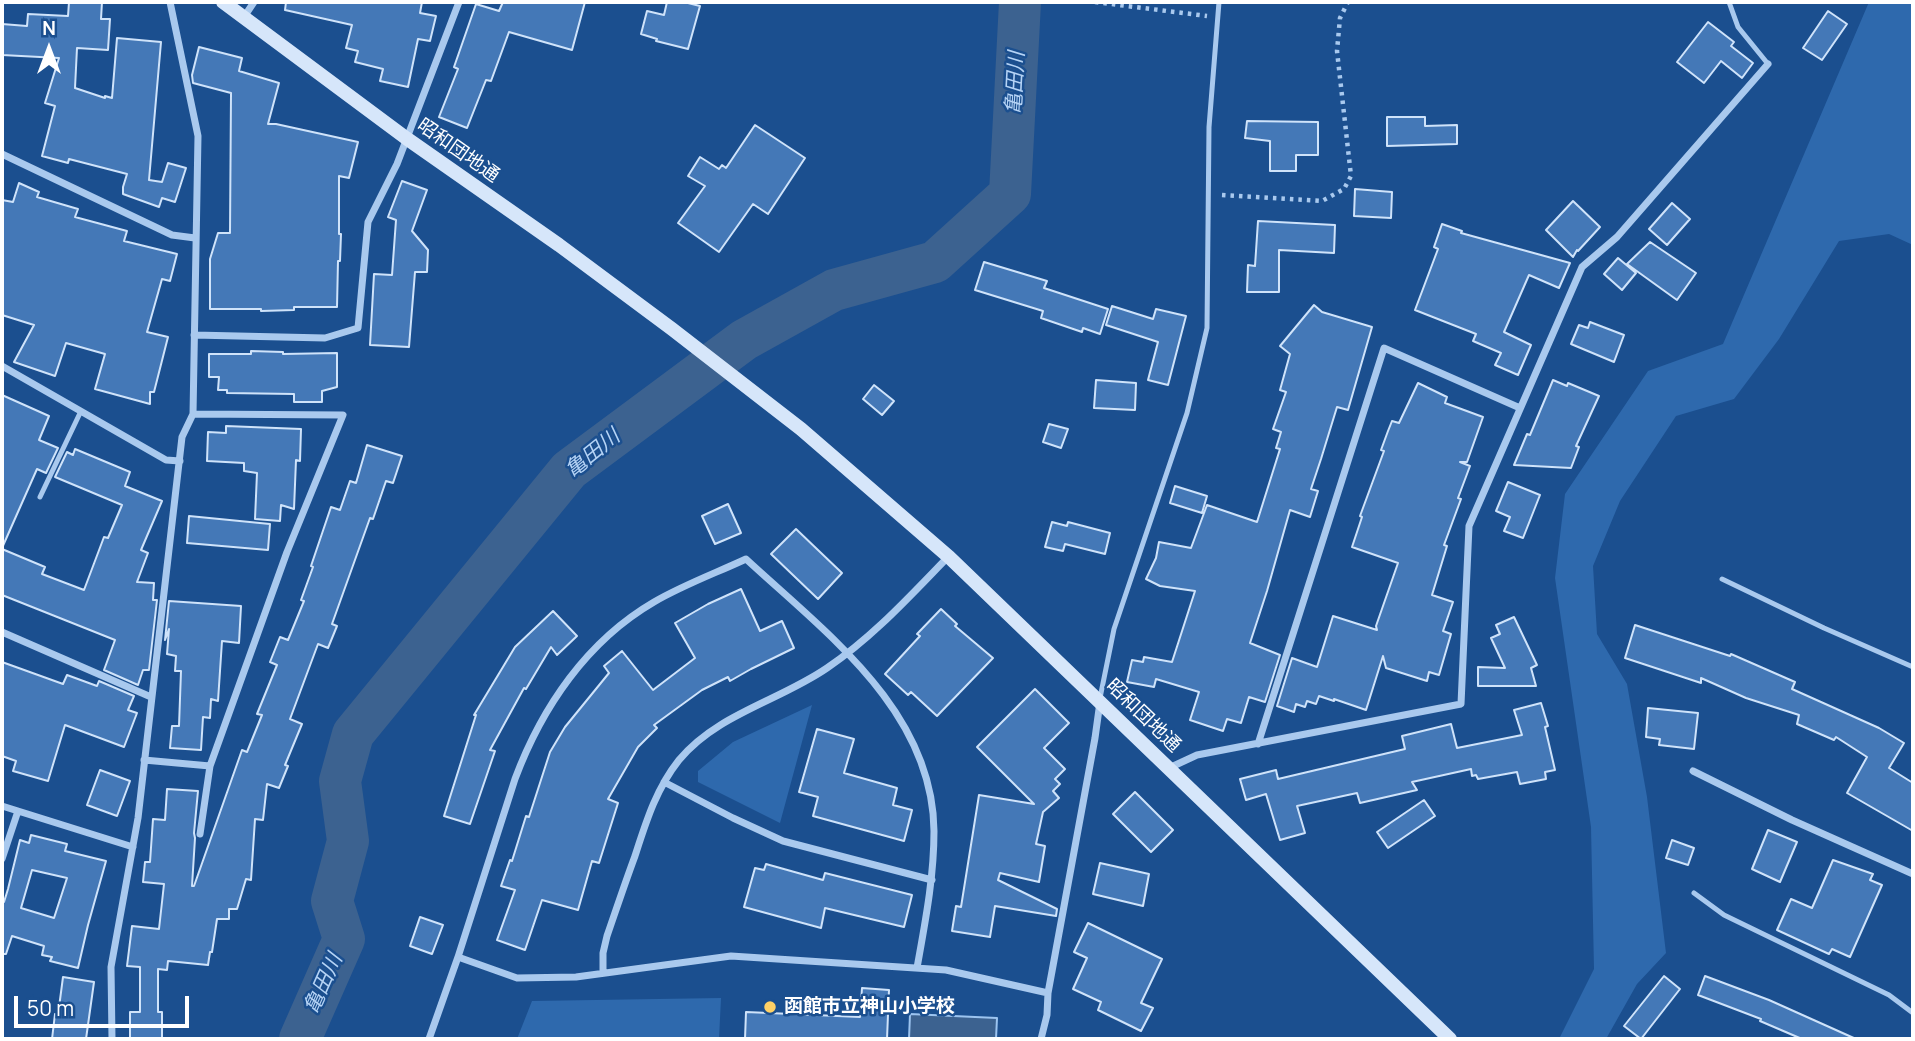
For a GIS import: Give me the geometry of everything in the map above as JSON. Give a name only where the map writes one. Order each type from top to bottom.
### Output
[{"type":"street","points":[[112,1039],[111,967],[138,818],[182,437],[193,414],[198,136],[170,2]]},
{"type":"street","name":"昭和団地通","points":[[223,2],[406,138],[559,245],[801,429],[949,557],[1450,1039]]},
{"type":"street","points":[[244,17],[254,2]]},
{"type":"street","points":[[194,335],[325,338],[358,328],[368,222],[397,164],[458,2]]},
{"type":"street","points":[[1169,768],[1197,755],[1461,705],[1469,526],[1582,267],[1617,237],[1768,64]]},
{"type":"street","points":[[2,154],[173,234],[195,238]]},
{"type":"street","points":[[1258,744],[1384,348],[1520,408]]},
{"type":"street","points":[[2,366],[166,460],[180,461]]},
{"type":"street","points":[[193,414],[343,415],[287,552],[210,766],[200,834]]},
{"type":"street","points":[[603,973],[603,953],[607,936],[653,803],[680,760],[700,740],[724,723],[825,670],[848,653],[874,632],[949,557]]},
{"type":"street","points":[[429,1039],[515,779],[526,750],[559,691],[593,651],[632,616],[654,601],[746,559],[848,653],[893,707],[923,766],[930,793],[934,829],[932,880],[917,968]]},
{"type":"street","points":[[2,632],[152,697]]},
{"type":"street","points":[[1041,1039],[1100,701]]},
{"type":"street","points":[[144,760],[210,766]]},
{"type":"street","points":[[1693,771],[1792,820],[1913,874]]},
{"type":"street","points":[[664,782],[783,841],[932,880]]},
{"type":"street","points":[[2,806],[132,847]]},
{"type":"street","points":[[2,859],[18,811]]},
{"type":"street","points":[[457,957],[517,978],[576,977],[732,956],[946,970],[1048,993]]},
{"type":"lane","points":[[1100,701],[1114,629],[1187,413],[1207,328],[1209,127],[1219,2]]},
{"type":"lane","points":[[1729,2],[1738,27],[1768,64]]},
{"type":"lane","points":[[40,497],[81,411]]},
{"type":"lane","points":[[1722,579],[1913,667]]},
{"type":"lane","points":[[1695,893],[1724,915],[1879,990],[1913,1013]]},
{"type":"path","points":[[1095,2],[1194,14]]},
{"type":"path","points":[[1208,194],[1322,201],[1344,189],[1350,176],[1337,51],[1340,18],[1348,2]]},
{"type":"shaded area","points":[[1869,2],[1913,2],[1913,245],[1889,234],[1839,241],[1779,339],[1734,399],[1676,416],[1620,501],[1593,566],[1597,634],[1627,684],[1647,797],[1666,953],[1637,984],[1606,1039],[1559,1039],[1594,969],[1591,827],[1555,578],[1565,494],[1648,371],[1723,344]]},
{"type":"shaded area","points":[[812,705],[780,823],[698,782],[698,771],[733,742]]},
{"type":"shaded area","points":[[721,998],[719,1039],[517,1039],[532,1001]]},
{"type":"shaded area","points":[[910,1014],[997,1018],[996,1039],[909,1039]]},
{"type":"building","points":[[69,2],[102,2],[101,19],[110,19],[108,50],[77,48],[75,88],[112,98],[117,38],[161,42],[149,180],[162,182],[168,163],[186,168],[175,202],[162,198],[159,207],[123,194],[127,174],[69,159],[68,163],[42,156],[55,106],[45,103],[59,58],[2,55],[2,24],[27,26],[28,14],[68,16]]},
{"type":"building","points":[[286,2],[422,2],[420,13],[436,16],[430,41],[418,39],[408,87],[380,81],[383,69],[355,62],[358,51],[346,48],[352,25],[285,10]]},
{"type":"building","points":[[503,2],[585,2],[572,50],[509,32],[491,81],[486,80],[467,128],[439,117],[458,69],[454,67],[476,4],[499,11]]},
{"type":"building","points":[[667,2],[700,6],[688,49],[656,41],[657,39],[641,34],[647,11],[664,15]]},
{"type":"building","points":[[1828,11],[1847,24],[1822,60],[1803,48]]},
{"type":"building","points":[[1708,22],[1734,42],[1731,46],[1753,63],[1742,78],[1721,61],[1704,83],[1677,62]]},
{"type":"building","points":[[199,47],[242,58],[239,71],[279,83],[268,124],[358,142],[349,178],[339,176],[341,234],[337,307],[294,307],[294,310],[261,311],[210,309],[210,259],[218,233],[230,233],[231,93],[193,83],[192,75]]},
{"type":"building","points":[[1387,117],[1425,117],[1425,126],[1457,125],[1457,144],[1387,146]]},
{"type":"building","points":[[1247,121],[1318,122],[1318,155],[1296,155],[1296,171],[1270,171],[1270,141],[1245,138]]},
{"type":"building","points":[[755,125],[805,158],[768,214],[753,204],[719,252],[678,223],[705,186],[688,176],[700,157],[719,169],[722,165],[726,168]]},
{"type":"building","points":[[402,181],[427,190],[412,231],[428,250],[427,272],[415,272],[409,347],[370,345],[374,274],[392,275],[396,220],[388,217]]},
{"type":"building","points":[[19,183],[39,192],[37,197],[78,209],[75,217],[127,231],[124,241],[177,254],[170,281],[162,279],[147,332],[168,337],[154,392],[150,392],[150,404],[95,389],[105,354],[66,343],[55,376],[14,362],[34,325],[2,315],[2,200],[13,202]]},
{"type":"building","points":[[1355,189],[1392,192],[1391,218],[1354,216]]},
{"type":"building","points":[[1573,201],[1600,227],[1573,257],[1546,230]]},
{"type":"building","points":[[1672,203],[1690,219],[1667,245],[1649,229]]},
{"type":"building","points":[[1258,221],[1335,225],[1334,253],[1279,250],[1279,292],[1247,292],[1248,265],[1255,266]]},
{"type":"building","points":[[1442,224],[1462,231],[1461,233],[1570,263],[1559,288],[1529,275],[1504,332],[1531,345],[1518,375],[1495,365],[1501,353],[1473,341],[1476,334],[1415,310],[1438,249],[1434,247]]},
{"type":"building","points":[[1650,242],[1696,273],[1677,300],[1627,264]]},
{"type":"building","points":[[1618,258],[1636,273],[1622,290],[1604,274]]},
{"type":"building","points":[[984,262],[1047,281],[1044,288],[1108,309],[1100,334],[1083,328],[1082,332],[1041,318],[1043,311],[975,290]]},
{"type":"building","points":[[1314,305],[1322,312],[1372,327],[1348,410],[1337,407],[1311,489],[1318,491],[1310,517],[1290,510],[1250,643],[1280,655],[1265,702],[1249,697],[1241,723],[1227,719],[1223,731],[1190,720],[1199,692],[1156,679],[1154,687],[1127,682],[1132,660],[1143,662],[1144,657],[1172,662],[1195,591],[1160,586],[1146,579],[1156,558],[1159,542],[1191,548],[1207,505],[1257,522],[1280,449],[1276,448],[1281,432],[1273,429],[1286,392],[1280,390],[1290,354],[1280,346]]},
{"type":"building","points":[[1112,306],[1153,319],[1156,309],[1186,316],[1168,385],[1148,380],[1158,342],[1106,325]]},
{"type":"building","points":[[1590,322],[1624,335],[1614,362],[1571,344],[1579,325],[1588,328]]},
{"type":"building","points":[[251,351],[283,354],[337,353],[337,387],[322,391],[322,402],[294,402],[294,394],[227,393],[227,390],[218,390],[219,377],[209,377],[209,354],[251,354]]},
{"type":"building","points":[[1096,380],[1136,383],[1135,410],[1094,408]]},
{"type":"building","points":[[1553,380],[1599,396],[1576,446],[1579,447],[1571,468],[1514,465],[1527,434],[1530,435]]},
{"type":"building","points":[[1418,383],[1447,397],[1445,403],[1483,417],[1467,462],[1460,462],[1470,466],[1444,545],[1447,546],[1432,595],[1453,602],[1443,631],[1451,634],[1439,675],[1429,672],[1427,681],[1386,668],[1383,656],[1366,710],[1319,696],[1316,704],[1307,701],[1305,707],[1296,704],[1294,712],[1277,706],[1292,658],[1317,667],[1333,616],[1377,630],[1376,626],[1398,563],[1352,547],[1392,421],[1399,423]]},
{"type":"building","points":[[874,385],[894,401],[882,415],[863,399]]},
{"type":"building","points":[[2,395],[49,416],[39,440],[58,448],[46,473],[37,469],[2,548]]},
{"type":"building","points":[[1049,424],[1068,429],[1061,448],[1043,442]]},
{"type":"building","points":[[226,426],[301,429],[300,461],[296,460],[294,509],[281,505],[280,521],[255,519],[257,473],[244,471],[244,463],[207,461],[208,432],[226,433]]},
{"type":"building","points":[[367,445],[402,456],[393,483],[386,481],[373,519],[370,518],[332,624],[337,626],[328,648],[318,644],[290,719],[302,724],[285,765],[288,766],[279,788],[267,784],[263,820],[255,819],[251,880],[246,879],[237,909],[229,909],[229,919],[217,919],[208,965],[168,961],[167,970],[158,969],[158,1012],[162,1012],[162,1039],[130,1039],[130,1012],[140,1012],[140,967],[127,966],[132,926],[159,929],[164,884],[143,882],[145,862],[150,862],[153,819],[165,820],[167,789],[198,791],[194,833],[194,886],[242,750],[247,752],[262,715],[257,714],[277,665],[270,662],[280,637],[288,640],[304,601],[301,600],[331,507],[340,510],[350,481],[356,483]]},
{"type":"building","points":[[75,449],[130,472],[125,486],[162,501],[141,550],[148,553],[137,582],[154,583],[153,600],[157,600],[149,670],[143,670],[138,685],[104,670],[115,640],[2,595],[2,549],[45,567],[42,574],[84,590],[104,537],[108,538],[122,505],[55,477],[67,452],[73,455]]},
{"type":"building","points":[[1508,482],[1540,495],[1523,538],[1504,531],[1510,517],[1496,511]]},
{"type":"building","points":[[1175,486],[1207,496],[1202,513],[1170,503]]},
{"type":"building","points":[[728,504],[741,533],[715,544],[702,516]]},
{"type":"building","points":[[189,516],[270,524],[268,550],[187,543]]},
{"type":"building","points":[[1052,522],[1067,526],[1068,522],[1110,533],[1105,554],[1065,544],[1063,551],[1045,547]]},
{"type":"building","points":[[796,529],[842,573],[818,599],[771,554]]},
{"type":"building","points":[[741,589],[760,631],[782,621],[794,648],[730,681],[728,677],[702,690],[654,725],[657,728],[638,747],[608,799],[618,803],[599,863],[592,861],[578,910],[542,900],[525,950],[497,940],[515,890],[501,886],[526,816],[529,817],[550,752],[565,727],[609,673],[604,666],[622,651],[653,690],[695,658],[675,623]]},
{"type":"building","points":[[169,601],[241,606],[239,643],[222,641],[218,701],[211,699],[210,718],[203,717],[201,750],[170,748],[172,726],[179,726],[181,671],[175,671],[176,656],[167,654],[169,629],[165,640]]},
{"type":"building","points":[[941,609],[957,624],[955,626],[993,658],[937,716],[911,692],[908,695],[885,674]]},
{"type":"building","points":[[553,611],[577,636],[557,655],[551,647],[526,689],[524,688],[490,750],[495,751],[470,824],[444,816],[474,715],[515,647]]},
{"type":"building","points":[[1514,617],[1537,665],[1531,668],[1536,686],[1478,686],[1478,667],[1505,668],[1491,638],[1500,634],[1496,625]]},
{"type":"building","points":[[1635,625],[1730,656],[1731,654],[1795,682],[1792,689],[1879,728],[1904,743],[1889,768],[1913,783],[1913,831],[1847,793],[1867,757],[1836,737],[1834,740],[1797,724],[1799,715],[1746,698],[1701,678],[1701,683],[1625,658]]},
{"type":"building","points":[[2,662],[63,684],[67,675],[97,686],[99,681],[134,696],[128,710],[137,713],[124,747],[65,725],[48,781],[13,771],[16,761],[2,756]]},
{"type":"building","points":[[1035,689],[1069,723],[1044,748],[1065,769],[1055,779],[1060,784],[1053,791],[1059,798],[1043,812],[1036,844],[1045,846],[1039,882],[1000,873],[998,880],[1057,909],[1056,916],[995,906],[990,937],[952,931],[956,906],[961,907],[979,795],[1034,804],[977,747]]},
{"type":"building","points":[[1541,703],[1548,726],[1545,727],[1555,770],[1545,772],[1546,779],[1520,784],[1517,772],[1478,779],[1476,775],[1472,776],[1471,769],[1412,782],[1417,790],[1360,803],[1357,793],[1297,806],[1305,833],[1280,840],[1266,794],[1246,800],[1240,779],[1276,770],[1278,779],[1405,749],[1402,736],[1451,724],[1457,748],[1522,735],[1514,710]]},
{"type":"building","points":[[1648,708],[1698,713],[1694,749],[1659,745],[1660,739],[1646,737]]},
{"type":"building","points":[[817,729],[854,739],[844,773],[897,788],[893,805],[912,810],[904,841],[813,816],[818,797],[799,792]]},
{"type":"building","points":[[100,770],[130,781],[117,816],[87,805]]},
{"type":"building","points":[[1135,792],[1173,830],[1151,852],[1113,814]]},
{"type":"building","points":[[1424,800],[1435,816],[1388,848],[1377,832]]},
{"type":"building","points":[[1768,830],[1797,842],[1780,882],[1752,869]]},
{"type":"building","points":[[31,835],[67,844],[65,851],[106,861],[78,968],[50,961],[52,957],[42,955],[44,946],[12,936],[6,954],[2,954],[2,902],[8,889],[20,840],[29,843]],"holes":[[[32,870],[67,878],[54,918],[21,908]]]},
{"type":"building","points":[[1672,840],[1694,848],[1688,865],[1666,858]]},
{"type":"building","points":[[1833,860],[1873,874],[1870,880],[1882,885],[1850,957],[1832,949],[1829,954],[1777,930],[1791,899],[1812,908]]},
{"type":"building","points":[[1100,863],[1149,874],[1143,906],[1093,894]]},
{"type":"building","points":[[766,864],[823,880],[825,873],[912,895],[904,927],[825,908],[821,928],[744,907],[755,868],[764,870]]},
{"type":"building","points":[[420,917],[443,925],[432,954],[410,946]]},
{"type":"building","points":[[1088,923],[1162,959],[1141,1003],[1153,1008],[1141,1031],[1098,1010],[1101,1002],[1073,989],[1087,958],[1074,952]]},
{"type":"building","points":[[1664,976],[1680,989],[1641,1039],[1624,1026]]},
{"type":"building","points":[[1705,976],[1769,1000],[1856,1039],[1802,1039],[1760,1021],[1761,1019],[1698,995]]},
{"type":"building","points":[[63,977],[94,982],[86,1039],[52,1039]]},
{"type":"building","points":[[862,988],[889,990],[887,1039],[745,1039],[746,1012],[860,1017]]},
{"type":"waterway","name":"亀田川","points":[[300,1039],[344,939],[332,901],[348,841],[340,781],[353,734],[569,470],[744,340],[834,290],[935,262],[1010,194],[1020,2]]},
{"type":"place","name":"函館市立神山小学校","points":[[770,1007]]}]
